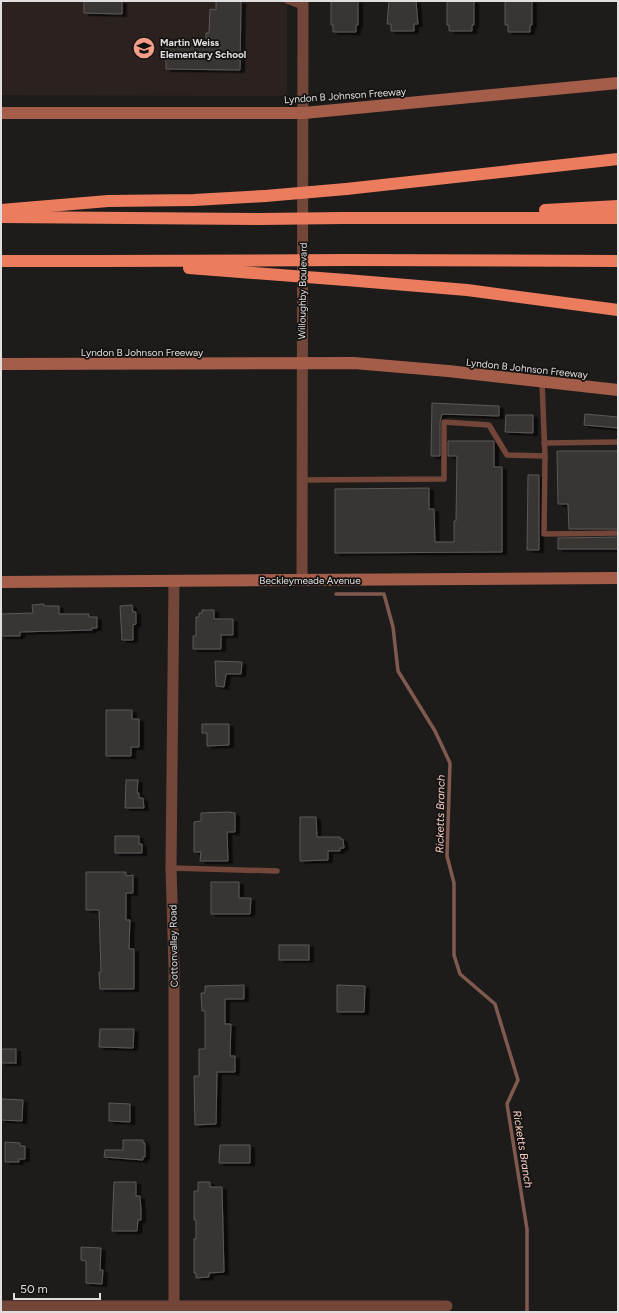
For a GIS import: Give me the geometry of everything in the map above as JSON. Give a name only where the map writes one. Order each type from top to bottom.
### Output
[{"type":"highway","points":[[1,210],[108,201],[194,200],[265,196],[618,158]]},
{"type":"highway","points":[[406,218],[618,206]]},
{"type":"highway","points":[[1,217],[259,219],[618,218]]},
{"type":"highway","points":[[1,261],[618,261]]},
{"type":"highway","points":[[102,261],[481,292],[618,310]]},
{"type":"main road","name":"Lyndon B Johnson Freeway","points":[[1,113],[304,113],[618,83]]},
{"type":"main road","name":"Lyndon B Johnson Freeway","points":[[1,364],[354,364],[448,371],[618,390]]},
{"type":"main road","name":"Beckleymeade Avenue","points":[[1,582],[618,578]]},
{"type":"street","name":"Willoughby Boulevard","points":[[302,580],[301,364],[304,113],[303,4]]},
{"type":"street","name":"Cottonvalley Road","points":[[174,581],[171,868],[174,967],[174,1309]]},
{"type":"street","points":[[1,1306],[174,1309],[447,1306]]},
{"type":"lane","points":[[287,1],[303,4]]},
{"type":"lane","points":[[542,382],[545,456],[544,534],[618,533]]},
{"type":"lane","points":[[302,480],[444,479],[444,422],[489,425],[507,455],[545,456]]},
{"type":"lane","points":[[544,443],[618,442]]},
{"type":"lane","points":[[171,868],[277,871]]},
{"type":"shaded area","name":"Martin Weiss Elementary School","points":[[1,1],[287,1],[287,96],[1,95]]},
{"type":"building","points":[[84,1],[122,1],[122,14],[84,13]]},
{"type":"building","points":[[216,1],[241,1],[240,70],[166,69],[166,41],[206,41],[206,33],[209,33],[210,9],[216,10]]},
{"type":"building","points":[[331,1],[358,1],[358,25],[356,25],[356,32],[333,32],[333,25],[331,25]]},
{"type":"building","points":[[389,1],[416,1],[418,24],[414,24],[414,31],[391,31],[391,24],[387,24]]},
{"type":"building","points":[[447,1],[474,1],[474,25],[472,25],[472,31],[449,31],[449,25],[447,25]]},
{"type":"building","points":[[505,1],[532,1],[532,25],[530,25],[530,32],[508,32],[508,25],[505,25]]},
{"type":"building","points":[[432,403],[499,406],[499,416],[442,414],[440,422],[440,456],[431,456]]},
{"type":"building","points":[[585,414],[618,417],[618,428],[584,425]]},
{"type":"building","points":[[506,415],[533,415],[533,433],[505,432]]},
{"type":"building","points":[[448,441],[494,441],[494,467],[502,467],[502,552],[335,553],[335,489],[429,488],[429,509],[434,509],[435,542],[454,542],[454,521],[456,521],[457,456],[448,456]]},
{"type":"building","points":[[557,451],[618,451],[618,529],[569,529],[568,504],[558,504]]},
{"type":"building","points":[[528,475],[539,475],[539,550],[527,550]]},
{"type":"building","points":[[618,537],[618,549],[558,549],[558,538]]},
{"type":"building","points":[[44,604],[44,606],[59,606],[59,614],[89,614],[89,617],[97,617],[97,628],[92,628],[92,630],[20,632],[20,636],[1,636],[1,614],[33,613],[32,605]]},
{"type":"building","points":[[132,605],[133,612],[136,612],[136,624],[133,625],[133,640],[122,640],[120,606]]},
{"type":"building","points":[[202,610],[214,610],[214,619],[233,619],[233,635],[221,635],[221,649],[193,649],[193,636],[196,636],[196,617],[199,617],[199,613],[202,613]]},
{"type":"building","points":[[215,661],[242,662],[241,674],[226,674],[224,687],[216,686]]},
{"type":"building","points":[[106,710],[132,710],[132,719],[139,719],[139,747],[131,747],[131,756],[106,756]]},
{"type":"building","points":[[202,724],[229,724],[229,745],[207,746],[207,733],[202,733]]},
{"type":"building","points":[[126,780],[138,780],[137,793],[139,793],[139,798],[143,798],[144,808],[125,808]]},
{"type":"building","points":[[201,813],[235,813],[235,832],[227,832],[228,861],[200,861],[201,852],[194,852],[194,822],[201,821]]},
{"type":"building","points":[[300,817],[316,817],[317,837],[340,837],[340,839],[343,839],[344,848],[340,848],[340,851],[328,851],[328,860],[300,861]]},
{"type":"building","points":[[115,836],[139,836],[139,844],[142,844],[142,853],[115,853]]},
{"type":"building","points":[[86,872],[126,872],[126,876],[133,875],[133,893],[126,893],[126,920],[130,920],[129,949],[134,949],[134,989],[100,989],[99,972],[101,972],[99,910],[86,910]]},
{"type":"building","points":[[211,882],[239,882],[239,898],[251,898],[250,914],[211,914]]},
{"type":"building","points":[[279,945],[309,945],[309,960],[279,960]]},
{"type":"building","points":[[244,985],[244,999],[225,999],[225,1024],[231,1024],[230,1056],[235,1056],[235,1072],[217,1072],[216,1124],[195,1125],[194,1076],[199,1076],[199,1049],[205,1049],[205,1011],[202,1011],[201,993],[205,993],[205,986]]},
{"type":"building","points":[[337,985],[365,986],[364,1012],[337,1012]]},
{"type":"building","points":[[100,1029],[134,1029],[133,1048],[99,1047]]},
{"type":"building","points":[[1,1049],[16,1049],[16,1063],[1,1063]]},
{"type":"building","points":[[1,1099],[23,1100],[22,1121],[1,1120]]},
{"type":"building","points":[[109,1103],[130,1104],[130,1122],[109,1121]]},
{"type":"building","points":[[123,1140],[143,1140],[143,1143],[145,1143],[145,1157],[143,1157],[143,1160],[104,1157],[105,1150],[123,1150]]},
{"type":"building","points":[[5,1142],[20,1143],[20,1146],[25,1146],[25,1159],[19,1159],[19,1162],[5,1162]]},
{"type":"building","points":[[220,1145],[250,1145],[250,1163],[219,1163]]},
{"type":"building","points":[[114,1182],[136,1182],[136,1196],[140,1196],[141,1210],[141,1220],[138,1220],[137,1231],[112,1231]]},
{"type":"building","points":[[198,1182],[210,1182],[210,1187],[222,1187],[224,1272],[209,1273],[209,1277],[196,1278],[196,1273],[194,1273],[194,1239],[196,1239],[196,1220],[194,1220],[194,1191],[198,1191]]},
{"type":"building","points":[[81,1247],[101,1248],[100,1270],[103,1270],[102,1284],[86,1283],[86,1261],[81,1260]]},
{"type":"waterway","name":"Ricketts Branch","points":[[336,594],[384,594],[393,627],[398,671],[435,731],[450,763],[447,856],[454,883],[454,955],[460,974],[495,1004],[518,1080],[507,1104],[527,1229],[527,1312]]},
{"type":"place","name":"Martin Weiss Elementary School","points":[[144,48]]}]
